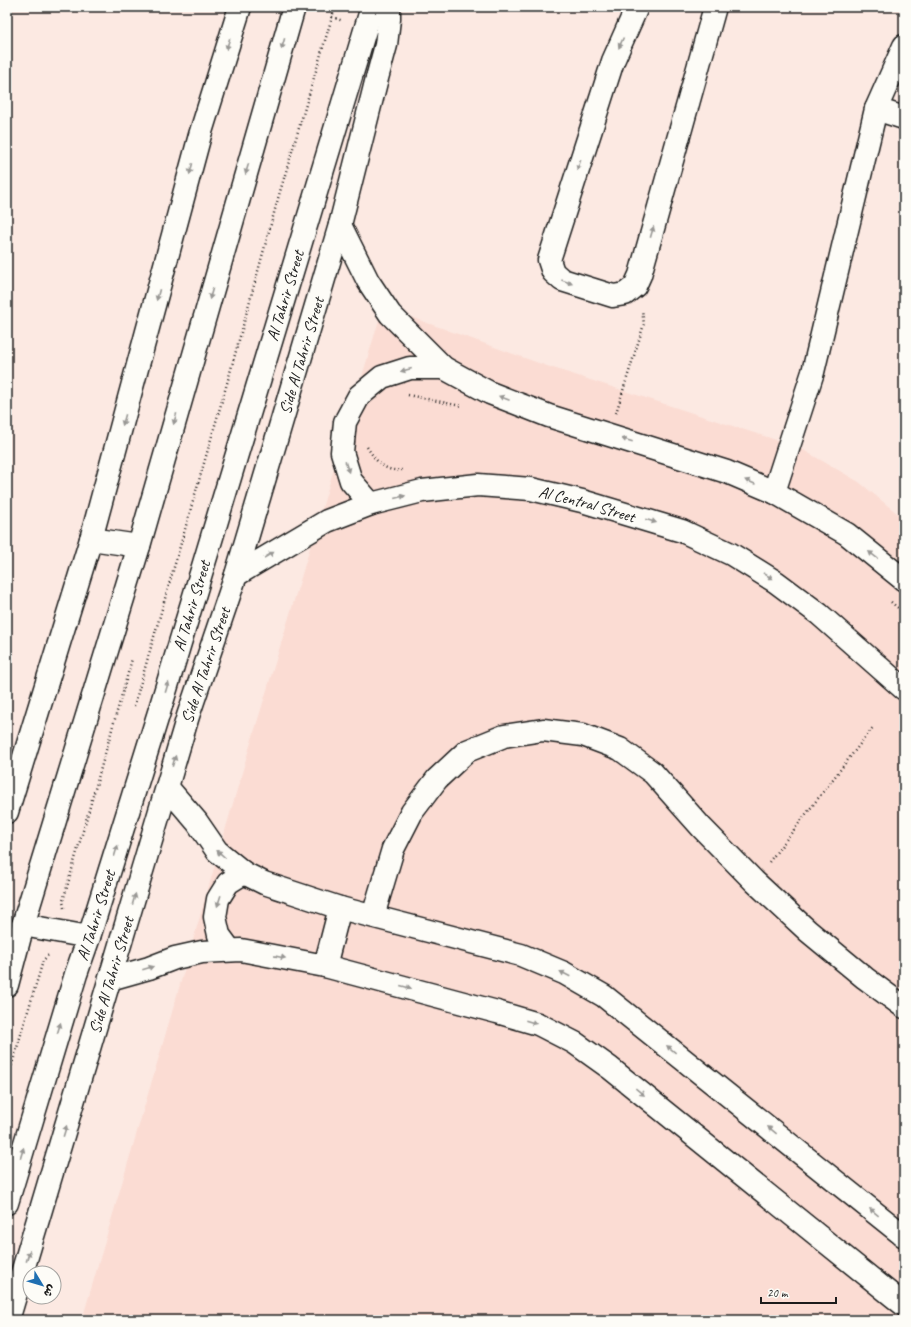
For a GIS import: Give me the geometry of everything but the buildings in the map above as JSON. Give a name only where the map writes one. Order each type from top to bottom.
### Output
[{"type":"street","points":[[7,812],[91,539],[133,390],[200,135],[240,7]]},
{"type":"street","points":[[7,985],[24,924],[139,546],[294,7]]},
{"type":"street","name":"Al Tahrir Street","points":[[7,1203],[76,974],[89,937],[160,709],[372,7]]},
{"type":"street","name":"Side Al Tahrir Street","points":[[8,1320],[166,787],[188,716],[236,575],[340,225],[386,45],[389,7]]},
{"type":"street","points":[[637,7],[613,61],[549,260],[553,272],[562,280],[613,296],[625,294],[635,286],[640,275],[716,7]]},
{"type":"street","points":[[774,492],[813,372],[876,109],[904,46]]},
{"type":"street","points":[[876,109],[904,118]]},
{"type":"street","points":[[340,225],[368,281],[390,314],[444,368],[490,393],[549,416],[727,472],[774,492],[847,534],[904,580]]},
{"type":"street","points":[[371,504],[351,481],[342,452],[345,422],[359,396],[382,377],[410,368],[444,368]]},
{"type":"street","name":"Al Central Street","points":[[236,575],[327,521],[371,504],[422,491],[478,485],[531,489],[582,501],[682,531],[731,554],[776,582],[819,614],[904,689]]},
{"type":"street","points":[[91,539],[139,546]]},
{"type":"street","points":[[160,709],[188,716]]},
{"type":"street","points":[[373,916],[393,849],[412,812],[436,779],[466,751],[504,736],[544,730],[583,735],[620,749],[653,773],[702,828],[754,881],[808,931],[865,978],[904,1007]]},
{"type":"street","points":[[166,787],[198,822],[217,851],[244,873],[264,884],[340,908],[521,955],[564,973],[604,996],[904,1236]]},
{"type":"street","points":[[230,950],[219,935],[215,917],[218,899],[228,883],[244,873]]},
{"type":"street","points":[[324,966],[340,908]]},
{"type":"street","points":[[24,924],[89,937]]},
{"type":"street","points":[[110,979],[175,958],[202,952],[241,950],[324,966],[538,1024],[575,1043],[616,1073],[904,1305]]},
{"type":"path","points":[[134,707],[228,380],[279,195],[336,7]]},
{"type":"path","points":[[610,434],[644,324],[642,304],[635,286]]},
{"type":"path","points":[[67,913],[63,908],[63,901],[132,656]]},
{"type":"path","points":[[754,881],[874,726]]},
{"type":"path","points":[[7,1081],[43,961],[47,956],[53,955]]},
{"type":"shaded area","points":[[383,307],[547,366],[798,447],[859,482],[904,519],[904,1320],[82,1320],[246,759]]}]
